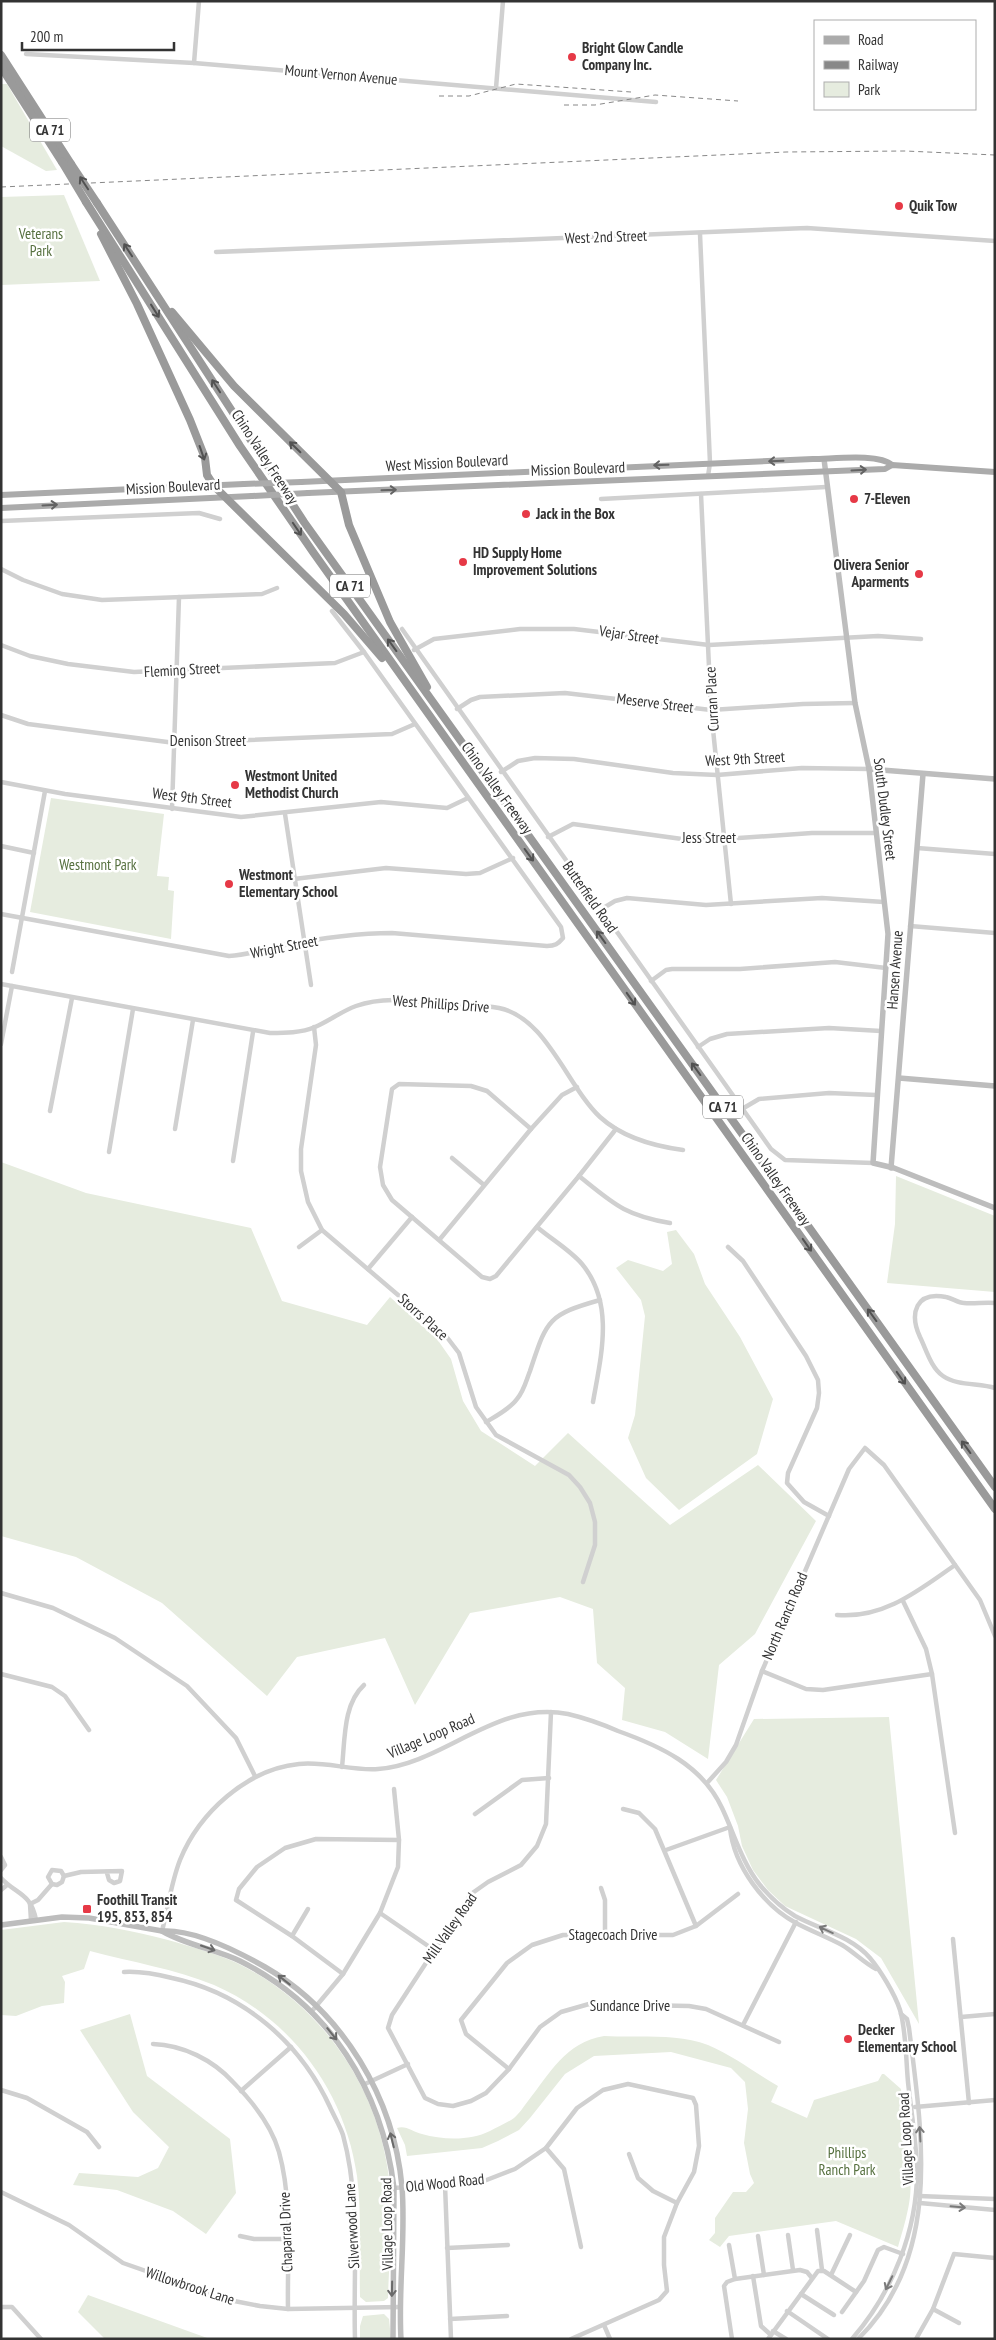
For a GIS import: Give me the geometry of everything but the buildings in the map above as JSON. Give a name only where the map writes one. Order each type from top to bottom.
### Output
[{"type":"highway","name":"Chino Valley Freeway","points":[[1,55],[86,202],[240,446],[420,705],[995,1510]]},
{"type":"highway","name":"Chino Valley Freeway","points":[[1,67],[24,96],[97,203],[304,522],[995,1487]]},
{"type":"highway","points":[[92,211],[190,420],[205,458],[207,475],[214,486],[223,497],[344,614],[420,705]]},
{"type":"highway","points":[[159,297],[234,386],[341,492],[349,525],[390,622],[451,728]]},
{"type":"main road","name":"West Mission Boulevard","points":[[1,495],[824,459],[872,458],[887,460],[892,465]]},
{"type":"main road","name":"West Mission Boulevard","points":[[825,471],[885,469],[892,465],[995,472]]},
{"type":"main road","name":"Mission Boulevard","points":[[1,508],[825,471]]},
{"type":"street","points":[[194,63],[199,1]]},
{"type":"street","points":[[496,88],[503,1]]},
{"type":"street","name":"Mount Vernon Avenue","points":[[26,54],[194,63],[656,102]]},
{"type":"street","name":"West 2nd Street","points":[[216,252],[700,234],[807,228],[995,241]]},
{"type":"street","points":[[700,234],[710,463],[708,476]]},
{"type":"street","name":"South Dudley Street","points":[[824,459],[855,703],[869,769],[888,934],[873,1163]]},
{"type":"street","points":[[601,499],[826,486]]},
{"type":"street","name":"Curran Place","points":[[701,494],[711,710],[731,904]]},
{"type":"street","points":[[1,521],[199,513],[220,519]]},
{"type":"street","points":[[1,569],[23,580],[62,594],[102,600],[262,594],[277,588]]},
{"type":"street","points":[[172,809],[179,597]]},
{"type":"street","points":[[294,879],[386,868],[480,874],[513,858],[364,652],[332,611]]},
{"type":"street","name":"Butterfield Road","points":[[402,629],[414,650],[771,1150],[785,1160],[873,1163]]},
{"type":"street","name":"Vejar Street","points":[[414,650],[434,639],[520,629],[574,629],[709,645],[802,638],[878,636],[921,639]]},
{"type":"street","name":"Fleming Street","points":[[1,645],[30,656],[68,664],[134,672],[335,663],[364,652]]},
{"type":"street","name":"Meserve Street","points":[[457,709],[471,700],[480,697],[565,693],[711,710],[803,704],[855,703]]},
{"type":"street","name":"Denison Street","points":[[1,714],[28,724],[175,743],[392,734],[415,724]]},
{"type":"street","name":"West 9th Street","points":[[501,772],[518,761],[554,758],[612,763],[673,773],[717,775],[802,768],[869,769],[995,779]]},
{"type":"street","name":"Hansen Avenue","points":[[891,1168],[923,774]]},
{"type":"street","name":"West 9th Street","points":[[1,782],[45,791],[241,817],[285,814],[381,802],[447,808],[468,798]]},
{"type":"street","points":[[12,972],[45,791]]},
{"type":"street","points":[[285,814],[311,985]]},
{"type":"street","name":"Jess Street","points":[[548,837],[573,824],[682,839],[724,839],[812,833],[875,833]]},
{"type":"street","points":[[1,846],[34,853]]},
{"type":"street","points":[[917,848],[995,854]]},
{"type":"street","name":"Wright Street","points":[[1,914],[229,956],[245,955],[303,942],[368,933],[392,933],[555,946],[560,942],[563,934],[561,927],[513,858]]},
{"type":"street","points":[[600,910],[615,901],[627,898],[679,903],[731,904],[822,898],[884,902]]},
{"type":"street","points":[[910,926],[995,933]]},
{"type":"street","points":[[651,981],[666,970],[672,969],[740,969],[835,962],[886,968]]},
{"type":"street","name":"West Phillips Drive","points":[[1,984],[253,1032],[290,1033],[314,1027],[355,1006],[375,1001],[395,1000],[500,1008],[518,1014],[534,1027],[600,1116],[616,1129],[648,1144],[683,1150]]},
{"type":"street","points":[[1,1044],[12,986]]},
{"type":"street","points":[[50,1111],[72,998]]},
{"type":"street","points":[[109,1152],[133,1009]]},
{"type":"street","points":[[174,1129],[193,1020]]},
{"type":"street","name":"Storrs Place","points":[[314,1027],[316,1045],[301,1149],[301,1171],[308,1202],[322,1230],[446,1336],[459,1353],[476,1407],[496,1435],[568,1475],[580,1487],[590,1502],[595,1522],[595,1545],[583,1582]]},
{"type":"street","points":[[698,1047],[710,1039],[727,1034],[829,1028],[881,1031]]},
{"type":"street","points":[[233,1161],[253,1032]]},
{"type":"street","points":[[899,1078],[995,1086]]},
{"type":"street","points":[[531,1129],[487,1091],[471,1086],[400,1084],[392,1089],[380,1167],[383,1185],[392,1200],[440,1239],[482,1277],[490,1279],[496,1276],[580,1176],[616,1129]]},
{"type":"street","points":[[440,1239],[531,1129],[562,1095],[577,1087]]},
{"type":"street","points":[[742,1110],[759,1099],[829,1093],[876,1095]]},
{"type":"street","points":[[452,1158],[484,1185]]},
{"type":"street","points":[[873,1163],[891,1168],[995,1208]]},
{"type":"street","points":[[580,1176],[618,1207],[631,1214],[670,1223]]},
{"type":"street","points":[[368,1269],[412,1217]]},
{"type":"street","points":[[537,1227],[581,1264],[594,1284],[600,1300],[604,1320],[593,1402]]},
{"type":"street","points":[[299,1247],[322,1230]]},
{"type":"street","points":[[728,1247],[743,1261],[813,1367],[819,1393],[817,1408],[788,1473],[787,1483],[804,1502],[828,1516]]},
{"type":"street","points":[[995,1303],[964,1303],[948,1297],[930,1297],[922,1300],[916,1306],[914,1314],[916,1328],[936,1370],[950,1380],[995,1388]]},
{"type":"street","points":[[486,1422],[516,1400],[524,1387],[546,1327],[569,1308],[600,1300]]},
{"type":"street","name":"North Ranch Road","points":[[706,1783],[726,1762],[736,1745],[762,1671],[828,1516],[849,1469],[865,1448],[884,1465],[955,1565]]},
{"type":"street","points":[[837,1616],[861,1615],[903,1601],[955,1565],[980,1600],[995,1636]]},
{"type":"street","points":[[1,1593],[53,1608],[115,1638],[187,1686],[236,1738],[255,1776]]},
{"type":"street","points":[[903,1601],[926,1649],[932,1674],[955,1833]]},
{"type":"street","points":[[762,1671],[806,1689],[823,1690],[932,1674]]},
{"type":"street","points":[[1,1674],[52,1687],[65,1696],[89,1730]]},
{"type":"street","points":[[342,1767],[350,1707],[355,1693],[364,1685]]},
{"type":"street","name":"Village Loop Road","points":[[402,2339],[400,2307],[402,2188],[392,2136],[372,2081],[336,2028],[314,2009],[248,1965],[223,1953],[174,1938],[162,1931],[174,1878],[188,1843],[224,1799],[255,1776],[277,1768],[299,1764],[378,1769],[391,1767],[426,1755],[490,1725],[518,1716],[551,1712],[580,1717],[649,1742],[684,1762],[706,1783],[721,1805],[758,1884],[782,1908],[853,1945],[872,1960],[902,2014],[917,2170],[915,2195],[902,2253],[877,2306],[852,2339]]},
{"type":"street","name":"Mill Valley Road","points":[[426,2098],[388,2028],[392,2015],[471,1894],[488,1882],[521,1865],[538,1846],[546,1824],[550,1778],[551,1712]]},
{"type":"street","points":[[475,1814],[522,1780],[550,1778]]},
{"type":"street","points":[[314,2009],[343,1974],[380,1913],[398,1867],[399,1840],[394,1789]]},
{"type":"street","points":[[623,1809],[633,1810],[655,1829],[666,1850],[684,1902],[696,1926]]},
{"type":"street","points":[[666,1850],[730,1827]]},
{"type":"street","name":"Village Loop Road","points":[[730,1827],[737,1854],[753,1884],[768,1901],[796,1923],[839,1943],[876,1968]]},
{"type":"street","points":[[343,1974],[292,1936],[236,1900],[239,1889],[257,1867],[285,1848],[316,1839],[399,1840]]},
{"type":"street","points":[[1,1857],[5,1865],[1,1870]]},
{"type":"street","points":[[52,1884],[48,1877],[52,1870],[61,1871],[64,1876]]},
{"type":"street","points":[[64,1876],[88,1871],[107,1873]]},
{"type":"street","points":[[30,1904],[38,1900],[52,1884],[60,1884],[64,1876]]},
{"type":"street","points":[[1,1878],[26,1896],[34,1920]]},
{"type":"street","points":[[1,1890],[7,1884]]},
{"type":"street","points":[[601,1888],[605,1900],[605,1935]]},
{"type":"street","name":"Stagecoach Drive","points":[[509,2069],[466,2034],[461,2020],[507,1963],[532,1945],[563,1935],[673,1935],[696,1926],[738,1894]]},
{"type":"street","points":[[292,1936],[308,1909]]},
{"type":"street","points":[[380,1913],[434,1950]]},
{"type":"street","points":[[1,1925],[34,1920],[89,1918],[162,1931]]},
{"type":"street","points":[[743,2025],[799,1918]]},
{"type":"street","points":[[953,1939],[969,2102]]},
{"type":"street","name":"Silverwood Lane","points":[[124,1972],[141,1971],[185,1980],[230,1998],[272,2027],[292,2047],[321,2088],[343,2134],[353,2195],[355,2339]]},
{"type":"street","name":"Sundance Drive","points":[[426,2098],[438,2104],[453,2106],[471,2101],[486,2093],[509,2069],[540,2026],[561,2012],[589,2004],[689,2006],[706,2009],[779,2042]]},
{"type":"street","name":"Village Loop Road","points":[[314,2009],[342,2047],[365,2084],[385,2139],[394,2188],[393,2339]]},
{"type":"street","name":"Village Loop Road","points":[[858,2339],[882,2311],[908,2256],[917,2227],[921,2196],[922,2163],[918,2106],[909,2028],[907,2018],[902,2014]]},
{"type":"street","points":[[961,2017],[995,2014]]},
{"type":"street","name":"Chaparral Drive","points":[[153,2044],[170,2045],[188,2051],[223,2071],[242,2091],[264,2120],[279,2151],[288,2206],[288,2309]]},
{"type":"street","points":[[242,2091],[292,2047]]},
{"type":"street","points":[[365,2084],[408,2064]]},
{"type":"street","name":"Old Wood Road","points":[[394,2188],[445,2186],[484,2181],[515,2170],[546,2148],[577,2108],[603,2090],[628,2084],[687,2096],[692,2098],[696,2105],[699,2146],[694,2172],[677,2204]]},
{"type":"street","points":[[1,2090],[27,2098],[87,2132],[99,2147]]},
{"type":"street","points":[[911,2107],[995,2100]]},
{"type":"street","points":[[546,2148],[564,2169],[581,2247]]},
{"type":"street","points":[[571,2339],[659,2300],[667,2291],[664,2265],[664,2237],[677,2204],[653,2191],[638,2178],[629,2154]]},
{"type":"street","points":[[445,2186],[451,2339]]},
{"type":"street","name":"Willowbrook Lane","points":[[1,2192],[69,2225],[123,2263],[229,2300],[288,2309],[400,2307]]},
{"type":"street","points":[[915,2195],[995,2199]]},
{"type":"street","points":[[920,2203],[995,2210]]},
{"type":"street","points":[[817,2230],[822,2270]]},
{"type":"street","points":[[788,2235],[793,2270]]},
{"type":"street","points":[[831,2275],[850,2235]]},
{"type":"street","points":[[240,2236],[254,2239],[287,2239]]},
{"type":"street","points":[[758,2236],[764,2275]]},
{"type":"street","points":[[729,2245],[735,2279]]},
{"type":"street","points":[[447,2248],[508,2246]]},
{"type":"street","points":[[842,2312],[856,2292],[878,2250],[884,2247],[908,2256]]},
{"type":"street","points":[[916,2339],[933,2310],[954,2254],[960,2253],[995,2258]]},
{"type":"street","points":[[732,2339],[724,2286],[727,2282],[735,2279],[793,2270],[803,2270],[812,2278]]},
{"type":"street","points":[[822,2270],[856,2292]]},
{"type":"street","points":[[771,2335],[812,2278],[818,2271],[822,2270]]},
{"type":"street","points":[[753,2276],[761,2326],[771,2335],[786,2339]]},
{"type":"street","points":[[800,2294],[834,2316]]},
{"type":"street","points":[[1,2307],[12,2307],[41,2339]]},
{"type":"street","points":[[933,2310],[959,2322]]},
{"type":"street","points":[[787,2311],[828,2339]]},
{"type":"street","points":[[450,2319],[507,2316]]},
{"type":"street","points":[[604,2325],[610,2339]]},
{"type":"green space","points":[[1,84],[7,84],[57,170],[46,171],[1,146]]},
{"type":"green space","name":"Veterans Park","points":[[64,195],[100,281],[1,285],[1,197]]},
{"type":"green space","name":"Westmont Park","points":[[51,798],[164,814],[157,876],[169,877],[168,890],[174,891],[171,939],[30,912]]},
{"type":"green space","points":[[1,1162],[86,1193],[251,1228],[282,1301],[367,1325],[390,1297],[437,1339],[451,1359],[463,1401],[481,1431],[535,1466],[568,1433],[670,1525],[758,1465],[816,1521],[755,1634],[719,1665],[708,1759],[665,1732],[622,1720],[625,1688],[597,1663],[593,1609],[560,1597],[470,1613],[415,1705],[385,1638],[297,1657],[267,1696],[162,1603],[76,1557],[1,1536]]},
{"type":"green space","points":[[896,1176],[995,1216],[995,1292],[887,1283],[895,1224]]},
{"type":"green space","points":[[676,1230],[694,1254],[705,1284],[740,1337],[773,1399],[757,1454],[679,1510],[646,1478],[628,1438],[635,1415],[645,1316],[641,1300],[616,1268],[628,1260],[663,1271],[672,1264],[667,1232]]},
{"type":"green space","points":[[889,1717],[919,2024],[881,1958],[856,1939],[785,1906],[768,1890],[753,1870],[742,1846],[738,1826],[727,1797],[716,1780],[754,1719]]},
{"type":"green space","points":[[64,1922],[104,1926],[142,1934],[229,1959],[266,1979],[292,1998],[315,2021],[336,2046],[354,2073],[369,2102],[380,2133],[387,2165],[391,2198],[388,2298],[384,2301],[366,2302],[360,2297],[359,2190],[351,2145],[341,2116],[327,2088],[310,2062],[290,2038],[268,2017],[242,2000],[199,1979],[90,1951],[84,1969],[62,1976],[65,1982],[64,2003],[42,2006],[16,2016],[1,2015],[1,1930]]},
{"type":"green space","points":[[130,2014],[147,2076],[230,2139],[236,2193],[206,2234],[173,2211],[117,2190],[73,2185],[79,2173],[138,2177],[158,2168],[169,2147],[133,2112],[80,2030]]},
{"type":"green space","name":"Phillips Ranch Park","points":[[604,2036],[670,2037],[696,2041],[718,2049],[778,2086],[771,2102],[807,2118],[814,2100],[878,2081],[882,2074],[884,2074],[901,2089],[911,2190],[908,2210],[898,2247],[836,2221],[729,2236],[720,2247],[709,2240],[715,2233],[715,2218],[733,2192],[746,2192],[754,2183],[750,2174],[744,2143],[748,2109],[745,2082],[731,2068],[671,2052],[594,2056],[565,2074],[519,2130],[482,2148],[407,2156],[405,2145],[397,2128],[403,2127],[422,2134],[447,2138],[474,2137],[490,2131],[516,2116],[560,2060],[569,2052],[579,2045]]},
{"type":"green space","points":[[88,2295],[210,2339],[105,2339],[78,2312]]},
{"type":"green space","points":[[384,2314],[389,2319],[391,2339],[360,2339],[360,2326],[363,2316]]},
{"type":"railway","points":[[439,96],[469,96],[516,84],[631,92]]},
{"type":"railway","points":[[564,105],[595,105],[655,95],[738,101]]},
{"type":"railway","points":[[1,187],[786,152],[905,151],[995,155]]},
{"type":"place","name":"Bright Glow Candle Company Inc.","points":[[572,57]]},
{"type":"place","name":"Quik Tow","points":[[899,206]]},
{"type":"place","name":"7-Eleven","points":[[854,499]]},
{"type":"place","name":"Jack in the Box","points":[[526,514]]},
{"type":"place","name":"HD Supply Home Improvement Solutions","points":[[463,562]]},
{"type":"place","name":"Olivera Senior Aparments","points":[[919,574]]},
{"type":"place","name":"Westmont United Methodist Church","points":[[235,785]]},
{"type":"place","name":"Westmont Elementary School","points":[[229,884]]},
{"type":"place","name":"Foothill Transit 195, 853, 854","points":[[87,1909]]},
{"type":"place","name":"Decker Elementary School","points":[[848,2039]]}]
